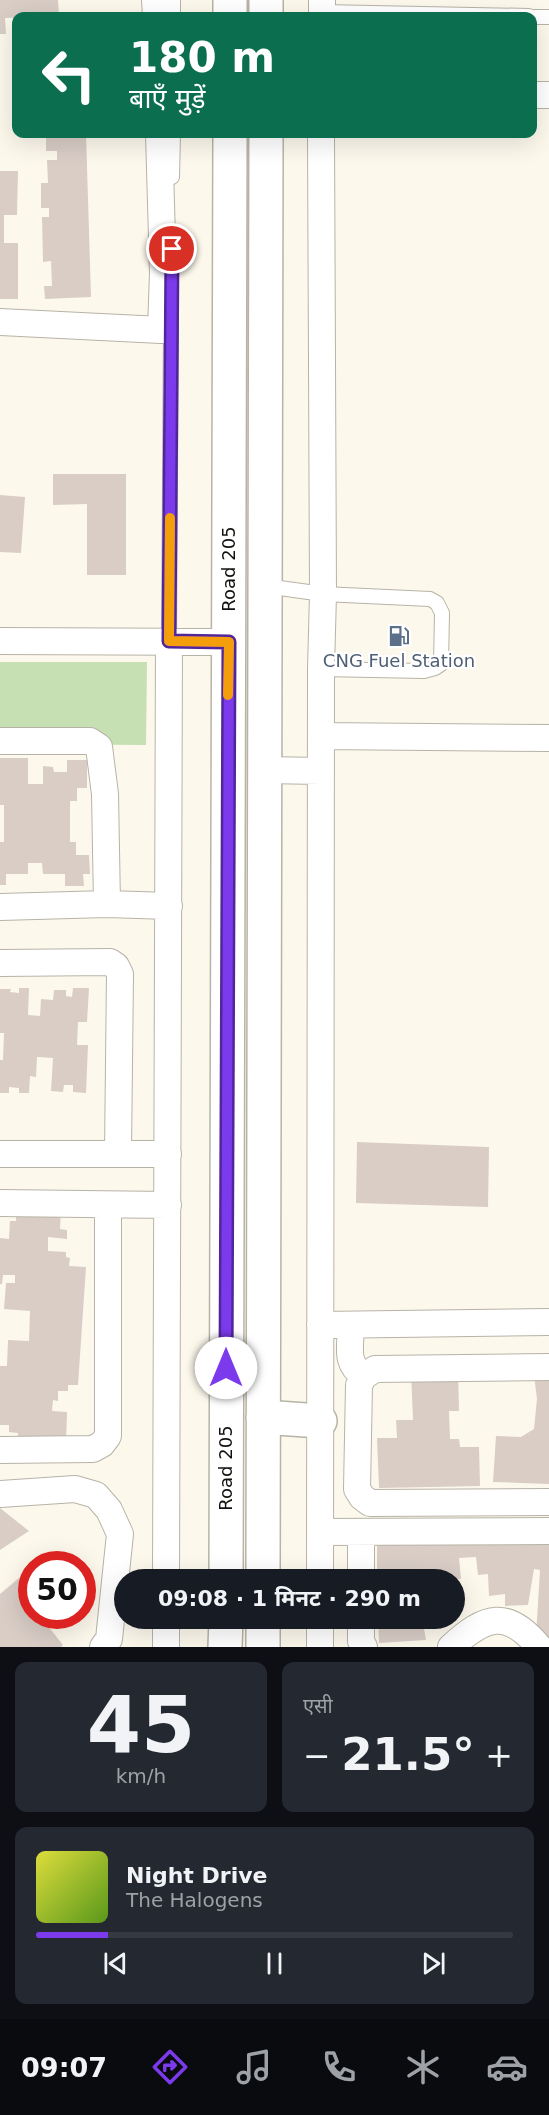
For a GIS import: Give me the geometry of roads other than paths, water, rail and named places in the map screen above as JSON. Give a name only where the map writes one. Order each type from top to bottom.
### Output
[{"type":"main road","name":"Road 205","points":[[226,1569],[230,138]]},
{"type":"main road","name":"Road 205","points":[[263,1569],[266,138]]},
{"type":"main road","points":[[263,1417],[320,1421]]},
{"type":"main road","points":[[225,1647],[226,1629]]},
{"type":"main road","points":[[263,1629],[263,1647]]},
{"type":"street","points":[[0,322],[161,330],[167,272],[159,138]]},
{"type":"street","points":[[320,1569],[323,594],[321,138]]},
{"type":"street","points":[[0,641],[229,642]]},
{"type":"street","points":[[166,1569],[169,641]]},
{"type":"street","points":[[321,736],[549,738]]},
{"type":"street","points":[[0,741],[90,741],[99,747],[105,794],[107,904]]},
{"type":"street","points":[[264,770],[321,771]]},
{"type":"street","points":[[0,907],[107,904],[169,906]]},
{"type":"street","points":[[0,963],[110,962],[116,966],[120,974],[118,1153]]},
{"type":"street","points":[[0,1154],[168,1154]]},
{"type":"street","points":[[0,1203],[168,1205]]},
{"type":"street","points":[[0,1450],[93,1449],[102,1444],[108,1436],[108,1206]]},
{"type":"street","points":[[320,1325],[549,1322]]},
{"type":"street","points":[[351,1325],[351,1362],[354,1370],[364,1376]]},
{"type":"street","points":[[549,1367],[375,1369],[364,1376],[359,1385],[357,1490],[370,1503],[549,1503]]},
{"type":"street","points":[[0,1494],[75,1489],[96,1494],[109,1510],[120,1534],[109,1639],[103,1647]]},
{"type":"street","points":[[320,1532],[549,1531]]},
{"type":"street","points":[[361,1533],[361,1569]]},
{"type":"street","points":[[451,1647],[472,1629],[489,1622],[503,1620],[520,1629],[539,1647]]},
{"type":"street","points":[[166,1629],[166,1647]]},
{"type":"street","points":[[320,1629],[320,1647]]},
{"type":"street","points":[[361,1629],[361,1641],[364,1647]]},
{"type":"lane","points":[[322,10],[380,7],[464,12]]},
{"type":"lane","points":[[169,641],[167,272],[173,138]]},
{"type":"lane","points":[[265,586],[323,594],[430,599],[437,603],[442,613],[441,664],[435,668],[424,671],[321,669]]},
{"type":"place","name":"CNG Fuel Station","points":[[399,636]]}]
